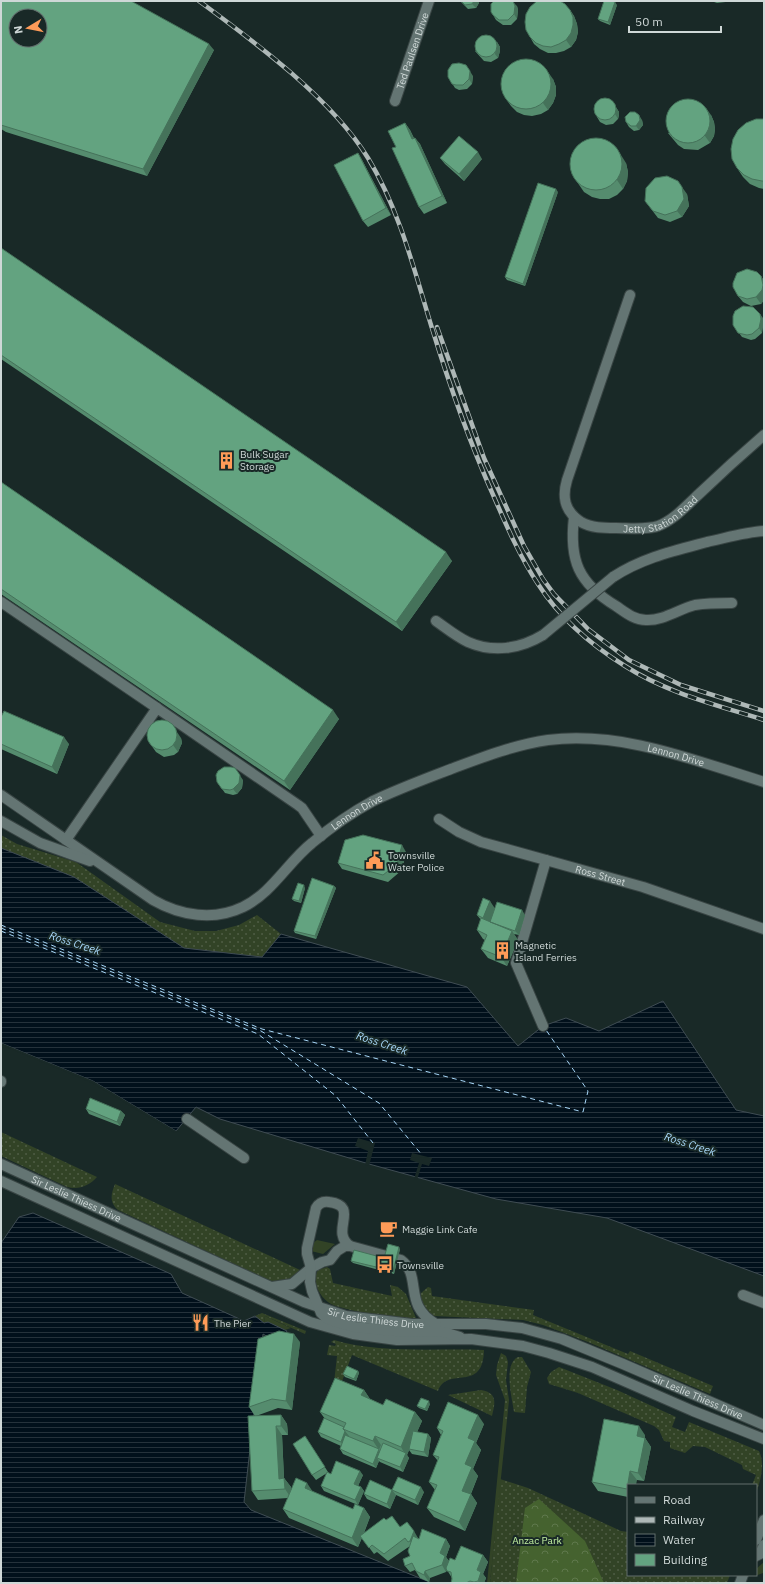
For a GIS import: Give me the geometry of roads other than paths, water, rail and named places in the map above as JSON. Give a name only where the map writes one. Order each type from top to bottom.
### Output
[{"type":"street","name":"Ted Paulsen Drive","points":[[395,101],[430,1]]},
{"type":"street","points":[[630,295],[566,480],[564,492],[565,501],[569,511],[574,516],[572,536],[574,556],[580,572],[586,581],[601,596],[633,617],[639,619],[651,620],[696,605],[732,603]]},
{"type":"street","name":"Jetty Station Road","points":[[574,516],[582,523],[595,527],[634,528],[657,526],[677,513],[764,435]]},
{"type":"street","points":[[436,621],[467,642],[490,648],[502,649],[520,646],[543,635],[613,577],[638,562],[658,554],[739,534],[764,531]]},
{"type":"street","points":[[1,602],[298,805],[302,808],[321,836]]},
{"type":"street","points":[[66,840],[157,708]]},
{"type":"street","name":"Lennon Drive","points":[[1,795],[153,900],[172,910],[193,915],[215,915],[243,907],[259,897],[294,860],[321,836],[350,815],[372,802],[494,752],[526,744],[548,740],[591,739],[634,744],[670,753],[764,782]]},
{"type":"street","name":"Ross Street","points":[[439,819],[470,838],[643,887],[763,927]]},
{"type":"street","points":[[1,821],[50,847],[103,865]]},
{"type":"street","points":[[544,1026],[516,963],[546,860]]},
{"type":"street","points":[[187,1119],[244,1158]]},
{"type":"street","name":"Sir Leslie Thiess Drive","points":[[1,1164],[318,1307],[346,1316],[412,1324],[486,1324],[522,1328],[562,1340],[623,1364],[764,1425]]},
{"type":"street","name":"Sir Leslie Thiess Drive","points":[[1,1181],[310,1322],[353,1334],[397,1340],[471,1339],[523,1346],[585,1365],[692,1411],[764,1439]]},
{"type":"street","points":[[350,1246],[341,1235],[344,1216],[342,1206],[327,1201],[318,1204],[307,1248],[311,1268],[310,1282],[312,1291],[321,1313],[326,1318],[354,1327],[409,1332],[444,1332],[471,1339]]},
{"type":"street","points":[[272,1287],[292,1284],[311,1268],[322,1262],[330,1260],[337,1251],[345,1246],[350,1246],[404,1262],[407,1265],[410,1274],[418,1308],[428,1319],[436,1324]]},
{"type":"street","points":[[743,1295],[764,1303]]},
{"type":"street","points":[[757,1538],[764,1520]]},
{"type":"street","points":[[757,1556],[760,1554],[764,1545]]},
{"type":"water","name":"Ross Creek","points":[[1,848],[74,877],[184,948],[262,957],[281,934],[467,987],[518,1046],[543,1026],[566,1018],[599,1031],[663,1001],[736,1110],[764,1116],[764,1276],[607,1218],[496,1199],[369,1164],[220,1119],[196,1107],[176,1131],[93,1081],[1,1043]]},
{"type":"water","points":[[33,1213],[171,1274],[182,1293],[244,1321],[255,1316],[264,1323],[268,1322],[287,1331],[285,1334],[270,1338],[263,1334],[244,1502],[251,1510],[432,1583],[1,1583],[1,1243],[19,1217]]},
{"type":"railway","points":[[199,1],[268,53],[313,93],[334,114],[368,158],[389,198],[397,218],[412,261],[445,369],[476,455],[514,542],[531,574],[546,596],[566,619],[588,640],[625,666],[658,684],[693,698],[764,720]]},
{"type":"railway","points":[[437,327],[484,458],[524,546],[543,579],[554,594],[588,629],[629,660],[681,685],[764,711]]},
{"type":"place","name":"Bulk Sugar Storage","points":[[227,460]]},
{"type":"place","name":"Townsville Water Police","points":[[375,861]]},
{"type":"place","name":"Magnetic Island Ferries","points":[[502,951]]},
{"type":"place","name":"Maggie Link Cafe","points":[[389,1229]]},
{"type":"place","name":"Townsville","points":[[384,1265]]},
{"type":"place","name":"The Pier","points":[[201,1323]]},
{"type":"park label","name":"Anzac Park","points":[[537,1540]]}]
